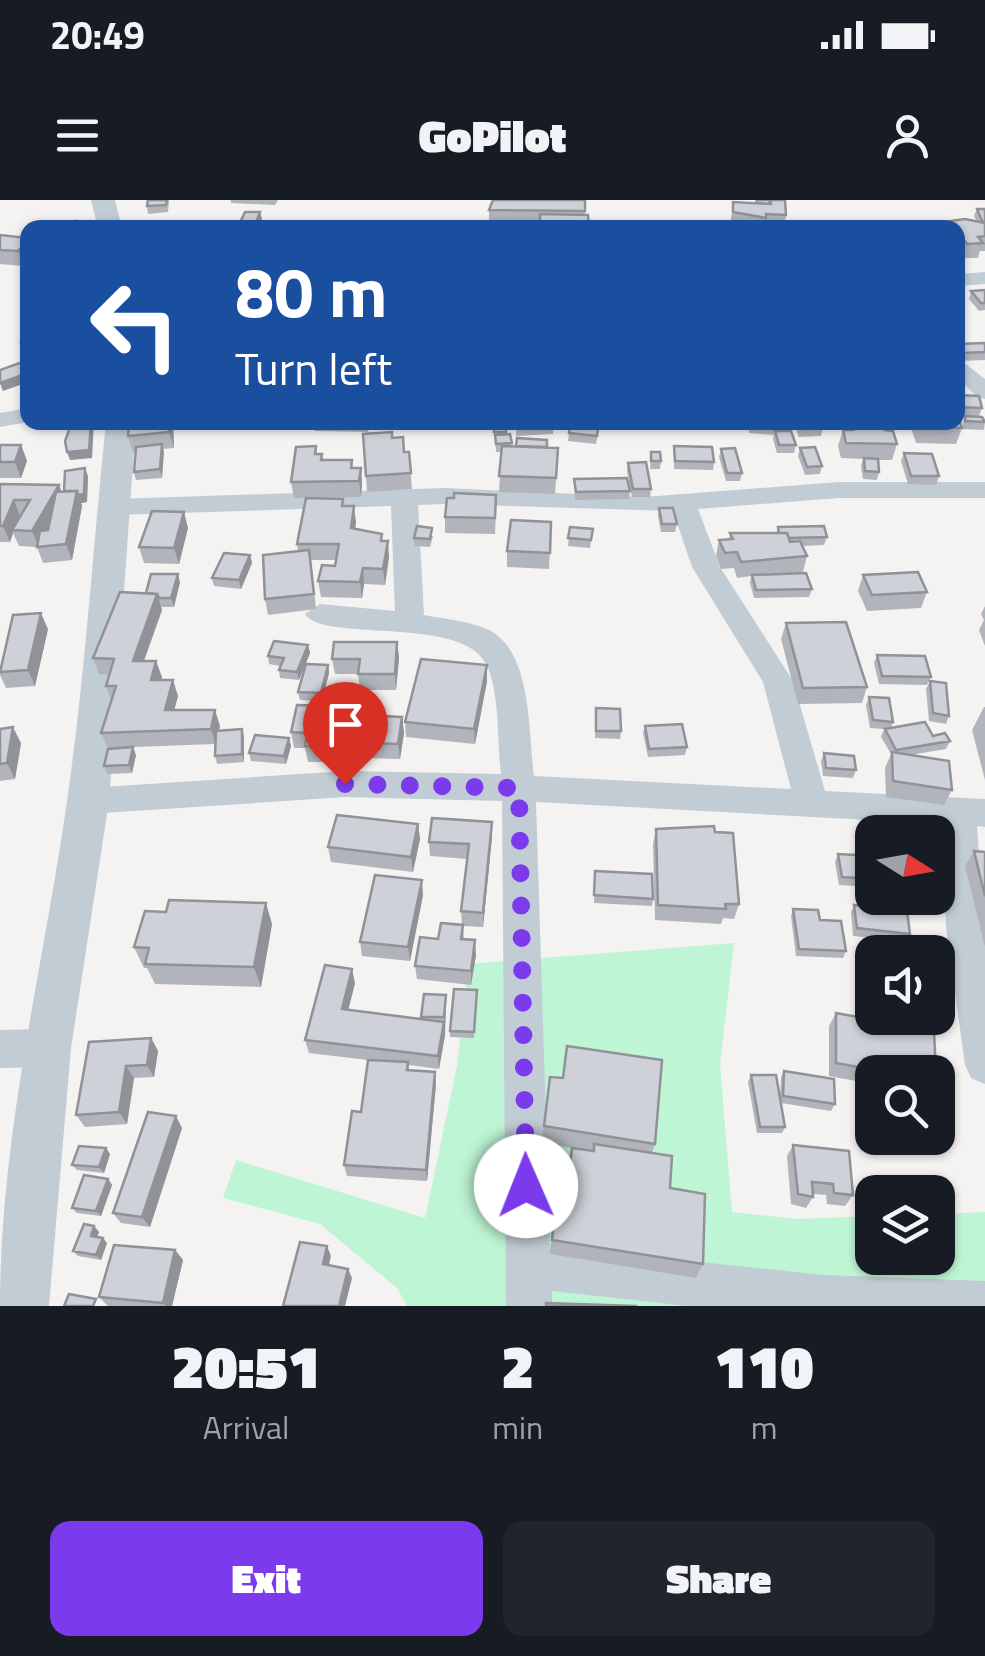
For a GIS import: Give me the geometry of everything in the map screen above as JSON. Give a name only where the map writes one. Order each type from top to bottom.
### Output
[{"type":"street","points":[[965,372],[985,392]]},
{"type":"street","points":[[21,1306],[47,1048],[88,801],[121,430]]},
{"type":"street","points":[[116,508],[404,498],[684,503],[839,490],[985,490]]},
{"type":"street","points":[[404,498],[410,622]]},
{"type":"street","points":[[684,503],[706,567],[778,681],[811,802]]},
{"type":"street","points":[[320,614],[449,628],[489,644],[504,668],[519,788],[528,1286],[985,1304]]},
{"type":"street","points":[[88,801],[345,784],[519,788],[972,812],[964,928],[985,1065]]},
{"type":"street","points":[[0,1049],[47,1048]]},
{"type":"green space","points":[[734,943],[720,1064],[732,1212],[797,1219],[855,1217],[855,1275],[955,1275],[955,1213],[985,1212],[985,1306],[407,1306],[397,1288],[320,1224],[223,1198],[236,1160],[425,1218],[457,1066],[468,964]]},
{"type":"building","points":[[148,200],[167,200],[166,205],[147,206]]},
{"type":"building","points":[[493,200],[585,200],[585,211],[489,210]]},
{"type":"building","points":[[770,200],[785,200],[786,215],[766,214],[766,218],[733,212],[733,202],[771,204]]},
{"type":"building","points":[[977,209],[985,209],[985,223],[982,221]]},
{"type":"building","points":[[245,212],[260,212],[257,220],[241,220]]},
{"type":"building","points":[[540,214],[588,215],[588,220],[540,220]]},
{"type":"building","points":[[965,219],[985,223],[985,236],[978,237],[983,243],[967,244],[965,220],[958,220]]},
{"type":"building","points":[[0,235],[20,237],[18,251],[0,250]]},
{"type":"building","points":[[985,290],[985,303],[971,291]]},
{"type":"building","points":[[985,343],[985,352],[965,353],[965,344]]},
{"type":"building","points":[[20,363],[20,376],[0,383],[0,370]]},
{"type":"building","points":[[965,395],[979,396],[982,408],[965,407]]},
{"type":"building","points":[[965,416],[982,417],[985,422],[965,421]]},
{"type":"building","points":[[69,430],[90,430],[89,450],[67,452],[65,441]]},
{"type":"building","points":[[128,430],[169,430],[169,432],[128,436]]},
{"type":"building","points":[[570,430],[598,430],[597,436],[569,433]]},
{"type":"building","points":[[843,430],[893,431],[897,444],[846,443]]},
{"type":"building","points":[[775,431],[791,431],[796,445],[779,445]]},
{"type":"building","points":[[392,432],[392,438],[403,437],[411,473],[366,476],[363,434]]},
{"type":"building","points":[[510,434],[512,443],[496,444],[495,435]]},
{"type":"building","points":[[517,438],[547,440],[547,447],[516,446]]},
{"type":"building","points":[[162,444],[160,469],[134,472],[136,447]]},
{"type":"building","points":[[0,445],[21,445],[15,462],[0,462]]},
{"type":"building","points":[[316,446],[315,454],[322,454],[321,460],[352,460],[351,468],[361,468],[359,481],[291,482],[296,447]]},
{"type":"building","points":[[502,446],[558,448],[556,478],[499,476]]},
{"type":"building","points":[[674,446],[712,447],[714,462],[675,461]]},
{"type":"building","points":[[815,447],[822,466],[807,467],[800,448]]},
{"type":"building","points":[[735,448],[742,473],[727,473],[721,449]]},
{"type":"building","points":[[651,452],[660,452],[661,461],[651,461]]},
{"type":"building","points":[[904,453],[932,454],[939,476],[911,476]]},
{"type":"building","points":[[864,458],[878,459],[879,472],[865,471]]},
{"type":"building","points":[[646,462],[651,489],[633,489],[628,463]]},
{"type":"building","points":[[85,468],[84,494],[64,491],[65,471]]},
{"type":"building","points":[[627,478],[630,491],[576,492],[574,479]]},
{"type":"building","points":[[0,484],[59,485],[32,531],[12,530],[30,500],[14,500],[0,526]]},
{"type":"building","points":[[77,491],[66,544],[37,547],[40,531],[48,530],[56,492]]},
{"type":"building","points":[[454,493],[496,495],[495,518],[445,517],[447,498],[454,498]]},
{"type":"building","points":[[306,498],[343,499],[342,506],[354,506],[351,528],[382,534],[381,541],[388,541],[383,569],[363,568],[360,582],[318,581],[322,565],[335,566],[339,544],[297,544]]},
{"type":"building","points":[[659,508],[673,508],[677,524],[662,524]]},
{"type":"building","points":[[152,511],[184,512],[174,548],[139,547]]},
{"type":"building","points":[[511,520],[551,522],[550,553],[507,551]]},
{"type":"building","points":[[417,526],[432,528],[430,539],[414,538]]},
{"type":"building","points":[[824,526],[827,537],[789,538],[787,533],[779,533],[778,527]]},
{"type":"building","points":[[570,527],[593,529],[591,540],[568,538]]},
{"type":"building","points":[[730,533],[787,533],[790,542],[800,541],[807,556],[741,562],[737,552],[725,553],[719,540],[733,539]]},
{"type":"building","points":[[309,550],[314,594],[265,599],[263,555]]},
{"type":"building","points":[[224,553],[250,555],[239,580],[212,578]]},
{"type":"building","points":[[918,572],[927,592],[872,595],[863,575]]},
{"type":"building","points":[[806,573],[812,589],[756,590],[752,575]]},
{"type":"building","points":[[151,574],[178,574],[171,598],[146,593]]},
{"type":"building","points":[[120,592],[157,594],[133,661],[156,661],[151,680],[173,680],[165,710],[215,710],[211,729],[101,733],[116,686],[106,686],[114,659],[93,658]]},
{"type":"building","points":[[41,613],[28,670],[0,672],[13,615]]},
{"type":"building","points":[[846,622],[867,687],[803,688],[786,623]]},
{"type":"building","points":[[274,641],[308,645],[297,672],[279,670],[284,658],[268,656]]},
{"type":"building","points":[[334,642],[397,642],[395,674],[358,674],[360,659],[332,659]]},
{"type":"building","points":[[877,655],[925,656],[931,677],[882,676]]},
{"type":"building","points":[[421,659],[487,665],[474,729],[405,722]]},
{"type":"building","points":[[306,664],[328,665],[321,693],[298,692]]},
{"type":"building","points":[[930,681],[946,683],[949,716],[933,713]]},
{"type":"building","points":[[869,697],[889,698],[893,722],[873,720]]},
{"type":"building","points":[[297,705],[362,707],[361,711],[381,711],[380,716],[402,717],[398,744],[321,741],[320,747],[305,746],[307,733],[291,732]]},
{"type":"building","points":[[596,708],[620,709],[621,731],[596,731]]},
{"type":"building","points":[[925,722],[933,736],[945,733],[950,741],[896,750],[885,729]]},
{"type":"building","points":[[682,724],[687,747],[649,749],[645,726]]},
{"type":"building","points":[[13,727],[7,763],[0,764],[0,729]]},
{"type":"building","points":[[242,729],[242,754],[215,756],[216,731]]},
{"type":"building","points":[[255,735],[289,738],[284,756],[249,753]]},
{"type":"building","points":[[133,747],[129,765],[104,766],[108,749]]},
{"type":"building","points":[[892,752],[949,761],[952,790],[893,781]]},
{"type":"building","points":[[824,753],[854,756],[856,770],[826,768]]},
{"type":"building","points":[[337,815],[418,824],[411,857],[328,847]]},
{"type":"building","points":[[432,818],[492,822],[483,913],[461,911],[469,844],[429,842]]},
{"type":"building","points":[[714,826],[715,832],[733,833],[739,904],[725,904],[726,909],[658,905],[656,829]]},
{"type":"building","points":[[974,851],[985,852],[985,896]]},
{"type":"building","points":[[838,854],[855,855],[855,878],[842,877]]},
{"type":"building","points":[[595,871],[652,874],[653,899],[594,895]]},
{"type":"building","points":[[375,875],[422,880],[408,947],[360,942]]},
{"type":"building","points":[[169,900],[266,903],[254,967],[145,964],[149,948],[134,947],[145,911],[166,912]]},
{"type":"building","points":[[793,909],[818,910],[820,920],[841,921],[846,951],[799,949]]},
{"type":"building","points":[[855,915],[908,915],[910,934],[857,928]]},
{"type":"building","points":[[441,923],[463,925],[461,939],[475,940],[471,971],[415,966],[420,937],[438,939]]},
{"type":"building","points":[[325,965],[352,969],[342,1009],[444,1022],[438,1056],[305,1040]]},
{"type":"building","points":[[454,989],[477,990],[474,1032],[450,1031]]},
{"type":"building","points":[[424,994],[446,995],[444,1017],[421,1017]]},
{"type":"building","points":[[836,1013],[855,1016],[855,1035],[934,1035],[935,1055],[855,1055],[855,1066],[836,1063]]},
{"type":"building","points":[[151,1038],[147,1065],[126,1066],[119,1112],[76,1115],[89,1042]]},
{"type":"building","points":[[567,1046],[662,1060],[655,1144],[544,1126],[550,1077],[563,1078]]},
{"type":"building","points":[[368,1060],[408,1062],[407,1070],[435,1072],[426,1170],[344,1165],[352,1111],[361,1112]]},
{"type":"building","points":[[784,1071],[834,1079],[835,1104],[783,1096]]},
{"type":"building","points":[[751,1075],[776,1075],[785,1127],[760,1127]]},
{"type":"building","points":[[148,1112],[176,1116],[142,1217],[113,1213]]},
{"type":"building","points":[[594,1144],[672,1156],[670,1188],[705,1194],[703,1264],[552,1240],[560,1162],[570,1164],[572,1148],[594,1151]]},
{"type":"building","points":[[793,1145],[849,1151],[853,1195],[834,1193],[833,1184],[812,1182],[813,1197],[798,1194]]},
{"type":"building","points":[[79,1146],[106,1148],[99,1167],[72,1165]]},
{"type":"building","points":[[84,1175],[108,1179],[96,1211],[72,1208]]},
{"type":"building","points":[[84,1224],[94,1226],[91,1236],[103,1238],[96,1255],[73,1251]]},
{"type":"building","points":[[300,1242],[327,1246],[323,1264],[348,1269],[339,1306],[283,1306]]},
{"type":"building","points":[[114,1245],[175,1250],[163,1303],[99,1297]]},
{"type":"building","points":[[69,1294],[96,1299],[93,1306],[64,1306]]},
{"type":"building","points":[[546,1303],[637,1306],[546,1306]]},
{"type":"route","points":[[345,784],[519,788],[526,1186]]}]
